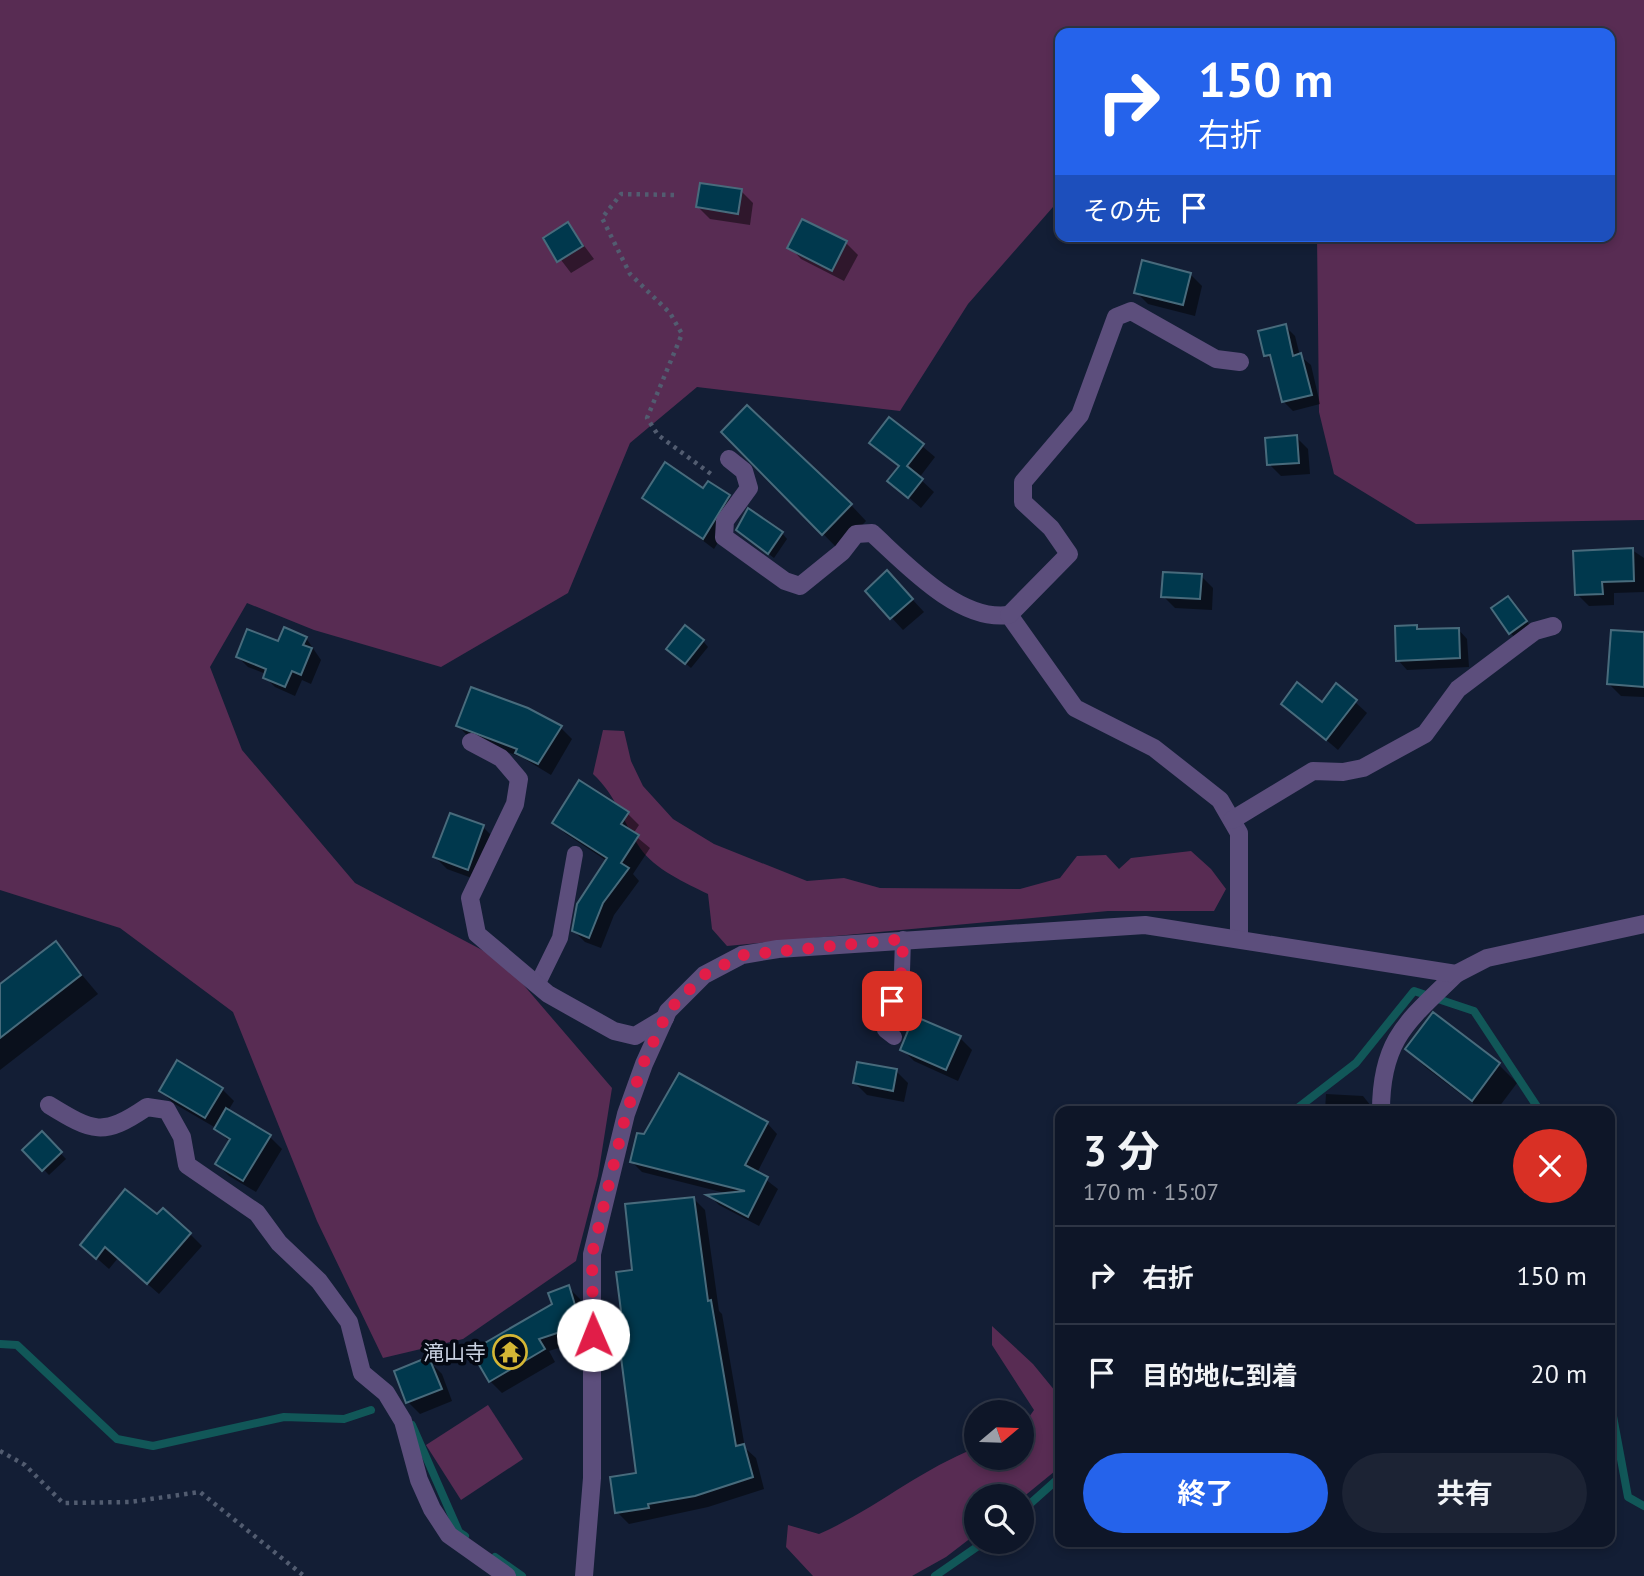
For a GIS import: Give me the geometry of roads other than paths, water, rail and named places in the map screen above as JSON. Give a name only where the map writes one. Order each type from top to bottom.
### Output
[{"type":"street","points":[[729,459],[744,471],[749,488],[725,522],[724,537],[785,581],[800,586],[842,552],[856,534],[872,533],[952,601],[996,617],[1009,615],[1069,554],[1051,528],[1023,502],[1023,482],[1080,415],[1116,317],[1131,312],[1216,359],[1240,362]]},
{"type":"street","points":[[1009,615],[1075,708],[1154,748],[1220,800],[1239,833],[1239,939]]},
{"type":"street","points":[[1231,820],[1312,771],[1343,772],[1363,768],[1425,734],[1458,689],[1535,631],[1553,626]]},
{"type":"street","points":[[471,742],[501,758],[519,779],[515,804],[470,898],[477,934],[537,985],[614,1031],[635,1036],[665,1018]]},
{"type":"street","points":[[1381,1106],[1381,1078],[1388,1056],[1408,1021],[1455,974],[1487,958],[1644,924]]},
{"type":"street","points":[[584,1576],[592,1478],[592,1254],[626,1114],[643,1064],[668,1011],[704,975],[743,955],[903,939],[1145,925],[1455,974]]},
{"type":"street","points":[[49,1105],[84,1127],[119,1125],[147,1107],[167,1111],[182,1137],[187,1166],[257,1213],[279,1243],[319,1281],[349,1322],[362,1373],[386,1393],[403,1421],[419,1480],[432,1509],[449,1535],[507,1576]]},
{"type":"lane","points":[[537,985],[560,938],[575,854]]},
{"type":"lane","points":[[894,1037],[885,1030],[902,971],[903,939]]},
{"type":"waterway","points":[[1300,1106],[1356,1063],[1414,991],[1474,1011],[1537,1106]]},
{"type":"waterway","points":[[0,1344],[17,1345],[117,1439],[153,1446],[284,1417],[344,1419],[371,1410]]},
{"type":"waterway","points":[[412,1425],[459,1532],[465,1536]]},
{"type":"waterway","points":[[1615,1427],[1628,1497],[1644,1506]]},
{"type":"waterway","points":[[1034,1500],[1055,1481]]},
{"type":"waterway","points":[[935,1576],[967,1554]]},
{"type":"waterway","points":[[495,1557],[522,1576]]},
{"type":"place","name":"滝山寺","points":[[510,1352]]}]
